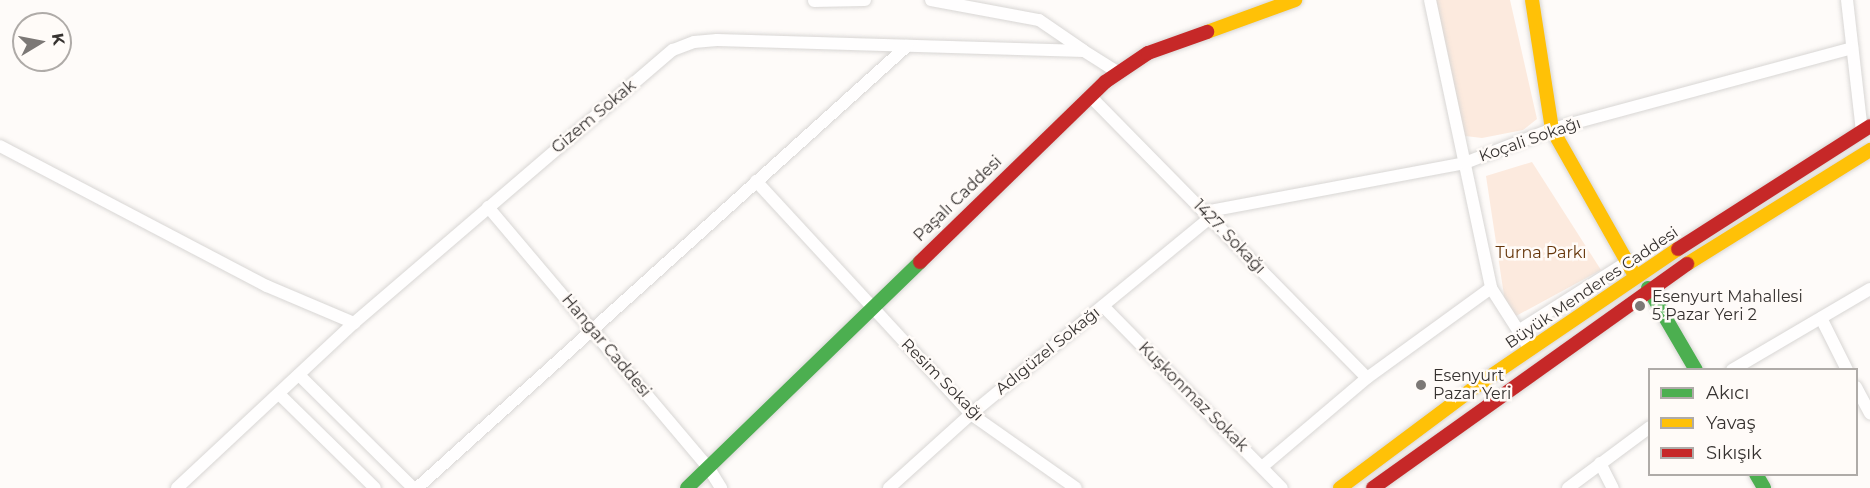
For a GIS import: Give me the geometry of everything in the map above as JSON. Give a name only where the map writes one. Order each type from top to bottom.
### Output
[{"type":"street","points":[[814,0],[865,0]]},
{"type":"street","points":[[931,0],[1039,20],[1119,73]]},
{"type":"street","name":"Paşalı Caddesi","points":[[687,488],[1090,96],[1148,53],[1296,0]]},
{"type":"street","points":[[1430,0],[1491,288],[1530,350]]},
{"type":"street","points":[[1532,0],[1552,129],[1635,276]]},
{"type":"street","points":[[1847,0],[1852,48],[1866,128]]},
{"type":"street","name":"Gizem Sokak","points":[[177,488],[354,323],[673,50],[694,42],[1084,51]]},
{"type":"street","points":[[299,375],[415,488],[908,46]]},
{"type":"street","name":"Koçali Sokağı","points":[[1207,215],[1465,163],[1552,129],[1852,48]]},
{"type":"street","name":"1427. Sokağı","points":[[1090,96],[1367,378]]},
{"type":"street","name":"Büyük Menderes Caddesi","points":[[1340,488],[1635,276],[1866,128]]},
{"type":"street","points":[[0,146],[267,286],[354,323]]},
{"type":"street","name":"Büyük Menderes Caddesi","points":[[1373,488],[1648,288],[1870,150]]},
{"type":"street","name":"Resim Sokağı","points":[[756,181],[871,309],[971,414],[1076,488]]},
{"type":"street","name":"Hangar Caddesi","points":[[488,207],[708,467],[721,488]]},
{"type":"street","name":"Adıgüzel Sokağı","points":[[889,488],[971,414],[1103,306],[1207,215]]},
{"type":"street","points":[[1518,331],[1627,262]]},
{"type":"street","points":[[1262,467],[1367,378],[1491,288]]},
{"type":"street","points":[[1648,288],[1695,368]]},
{"type":"street","points":[[1734,368],[1870,289]]},
{"type":"street","name":"Kuşkonmaz Sokak","points":[[1103,306],[1262,467],[1276,486]]},
{"type":"street","points":[[1821,318],[1846,368]]},
{"type":"street","points":[[1858,389],[1870,413]]},
{"type":"street","points":[[279,394],[375,488]]},
{"type":"street","points":[[1568,488],[1648,428]]},
{"type":"street","points":[[1600,463],[1613,488]]},
{"type":"green space","points":[[1428,0],[1510,0],[1537,119],[1523,130],[1482,138],[1457,135]]},
{"type":"green space","name":"Turna Parkı","points":[[1532,162],[1601,270],[1516,316],[1505,302],[1486,176]]},
{"type":"traffic: fast","points":[[687,488],[920,262]]},
{"type":"traffic: fast","points":[[1648,288],[1695,368]]},
{"type":"traffic: fast","points":[[1757,476],[1764,488]]},
{"type":"traffic: slow","points":[[1207,32],[1295,0]]},
{"type":"traffic: slow","points":[[1532,0],[1552,129],[1635,276]]},
{"type":"traffic: slow","points":[[1687,264],[1870,150]]},
{"type":"traffic: slow","points":[[1340,488],[1479,384],[1678,249]]},
{"type":"traffic: jam","points":[[920,262],[1105,82],[1148,53],[1207,32]]},
{"type":"traffic: jam","points":[[1678,249],[1870,126]]},
{"type":"traffic: jam","points":[[1373,488],[1687,264]]},
{"type":"place","name":"Esenyurt Mahallesi 5 Pazar Yeri 2","points":[[1640,306]]},
{"type":"place","name":"Esenyurt Pazar Yeri","points":[[1421,385]]}]
